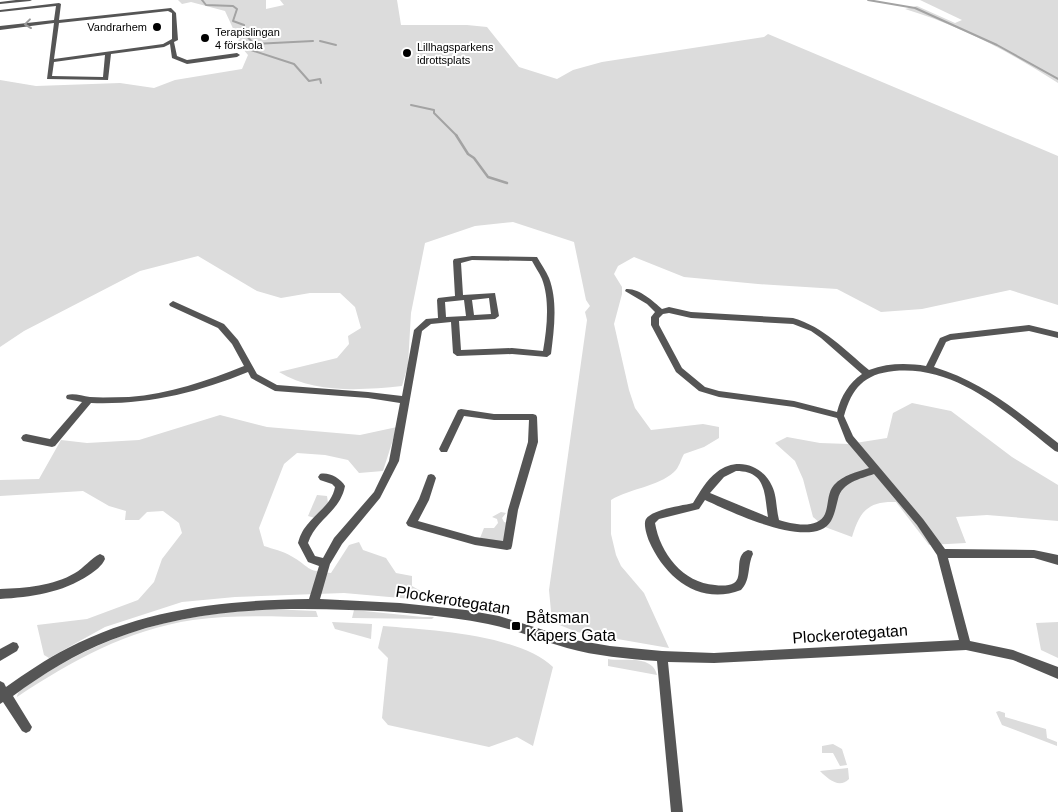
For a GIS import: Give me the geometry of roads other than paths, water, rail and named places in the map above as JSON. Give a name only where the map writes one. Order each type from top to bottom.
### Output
[{"type":"street","points":[[0,3],[30,0]]},
{"type":"street","points":[[0,11],[59,4],[49,78],[106,79],[108,53]]},
{"type":"street","points":[[0,28],[166,9],[174,13],[175,40],[172,44],[174,57],[183,62],[237,55]]},
{"type":"street","points":[[52,61],[172,44]]},
{"type":"street","points":[[455,319],[457,353],[512,351],[547,354],[552,330],[549,293],[546,280],[534,259],[472,258],[457,261],[470,318]]},
{"type":"street","points":[[629,291],[650,302],[660,312]]},
{"type":"street","points":[[313,604],[325,563],[338,541],[377,495],[394,461],[418,330],[424,323],[495,316],[492,295],[441,300],[442,320]]},
{"type":"street","points":[[173,304],[221,326],[235,342],[254,376],[266,384],[283,390],[368,395],[405,400]]},
{"type":"street","points":[[840,416],[792,403],[719,394],[696,386],[679,370],[661,338],[655,317],[660,312],[669,310],[691,316],[793,321],[805,324],[821,333],[867,373]]},
{"type":"street","points":[[930,367],[943,340],[950,337],[1029,328],[1058,335]]},
{"type":"street","points":[[966,645],[942,553],[920,522],[849,438],[840,416],[851,388],[867,373],[895,367],[930,367],[968,383],[994,399],[1058,448]]},
{"type":"street","points":[[70,398],[126,401],[168,396],[249,368]]},
{"type":"street","points":[[26,438],[52,443],[89,400]]},
{"type":"street","points":[[431,478],[424,500],[412,523],[476,541],[507,546],[513,510],[533,442],[532,417],[494,417],[461,412],[444,449]]},
{"type":"street","points":[[748,554],[744,558],[742,584],[731,590],[718,591],[698,586],[670,568],[656,550],[650,534],[650,522],[656,516],[696,506],[713,480],[725,472],[738,468],[753,468],[762,475],[769,489],[770,510],[774,521]]},
{"type":"street","points":[[704,495],[739,511],[797,528],[814,528],[823,523],[831,512],[838,487],[850,478],[875,470]]},
{"type":"street","points":[[322,478],[335,480],[340,486],[340,493],[336,501],[308,530],[304,543],[312,559],[325,563]]},
{"type":"street","points":[[942,553],[1034,554],[1058,560]]},
{"type":"street","points":[[0,594],[34,592],[64,584],[88,571],[100,559]]},
{"type":"street","name":"Plockerotegatan","points":[[26,727],[2,693],[41,669],[76,650],[121,630],[162,617],[235,606],[313,604],[392,606],[462,615],[516,626],[572,644],[600,650],[662,656],[714,658],[966,645],[1013,655],[1058,673]]},
{"type":"street","points":[[0,656],[13,647]]},
{"type":"street","points":[[662,656],[677,812]]},
{"type":"waterway","points":[[202,0],[206,5],[233,6],[237,9],[233,21],[244,25],[244,33],[254,44]]},
{"type":"waterway","points":[[868,0],[915,8],[997,45],[1058,79]]},
{"type":"waterway","points":[[254,44],[313,41]]},
{"type":"waterway","points":[[320,41],[336,45]]},
{"type":"waterway","points":[[254,44],[251,50],[294,64],[309,81],[320,79],[321,83]]},
{"type":"waterway","points":[[411,105],[434,110],[434,113],[456,135]]},
{"type":"waterway","points":[[456,135],[468,154],[474,158],[488,177],[507,183]]},
{"type":"place","name":"Vandrarhem","points":[[157,27]]},
{"type":"place","name":"Terapislingan 4 förskola","points":[[205,38]]},
{"type":"place","name":"Lillhagsparkens idrottsplats","points":[[407,53]]},
{"type":"place","name":"Båtsman Kapers Gata","points":[[516,626]]}]
